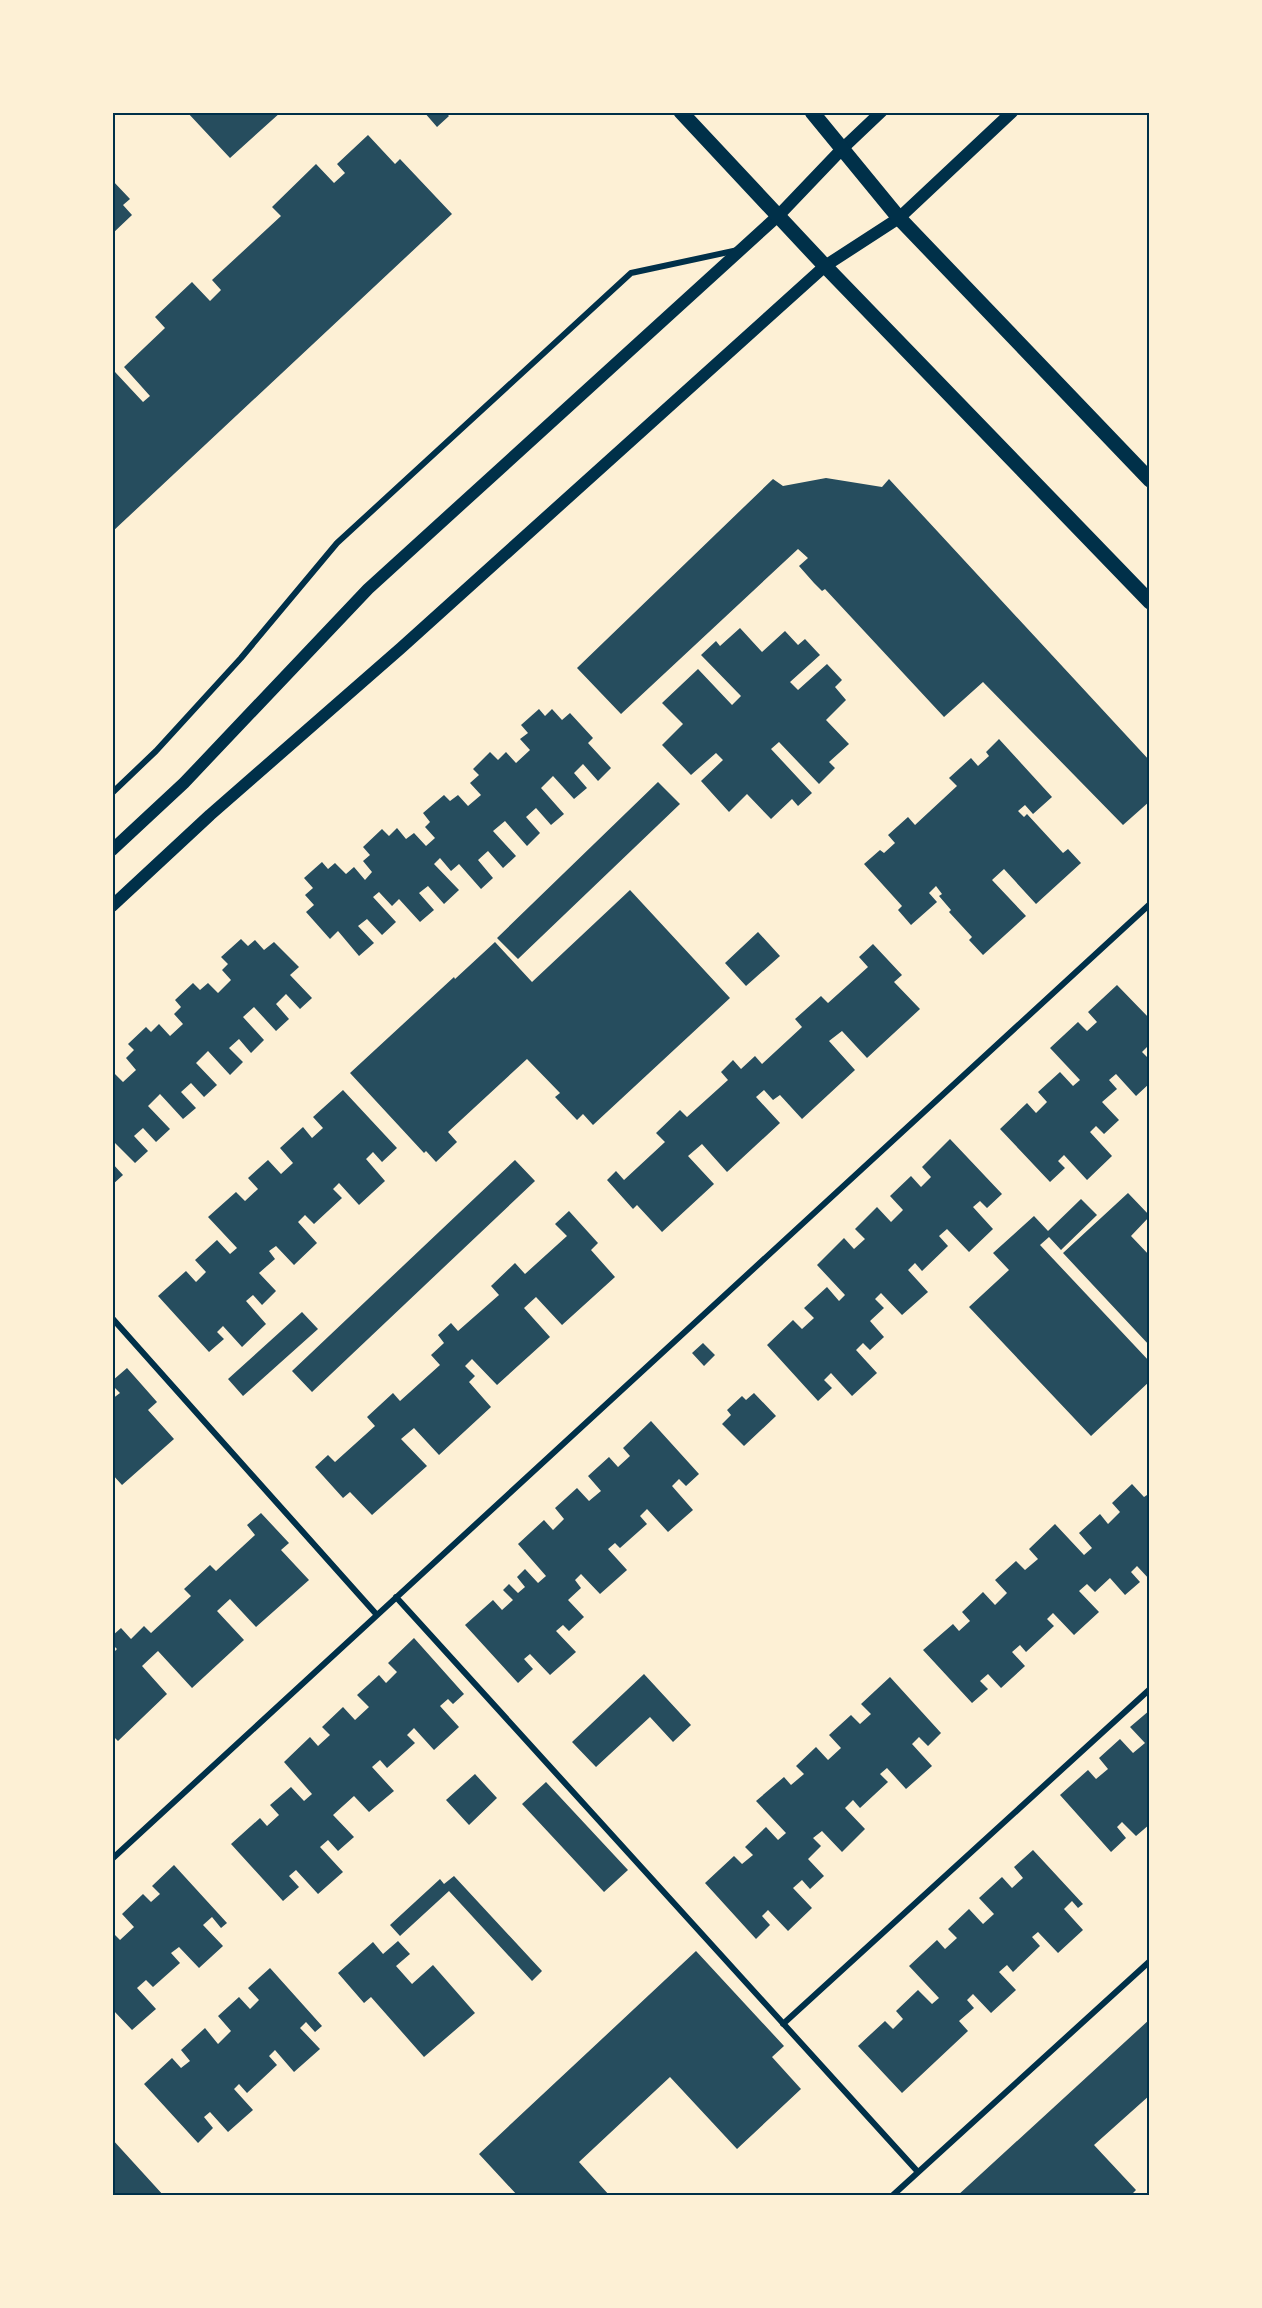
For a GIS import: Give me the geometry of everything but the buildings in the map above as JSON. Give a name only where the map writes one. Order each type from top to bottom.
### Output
[{"type":"main road","points":[[681,112],[825,266],[1149,602]]},
{"type":"main road","points":[[812,112],[899,218],[1149,480]]},
{"type":"main road","points":[[112,850],[184,783],[368,589],[779,215],[881,112]]},
{"type":"main road","points":[[112,906],[210,815],[400,648],[825,266],[899,218],[1012,112]]},
{"type":"street","points":[[112,793],[156,751],[241,658],[337,543],[631,273],[742,249]]},
{"type":"street","points":[[112,1859],[1149,904]]},
{"type":"street","points":[[112,1318],[377,1615]]},
{"type":"street","points":[[396,1598],[918,2172]]},
{"type":"street","points":[[783,2024],[1149,1689]]},
{"type":"street","points":[[892,2196],[1149,1961]]}]
